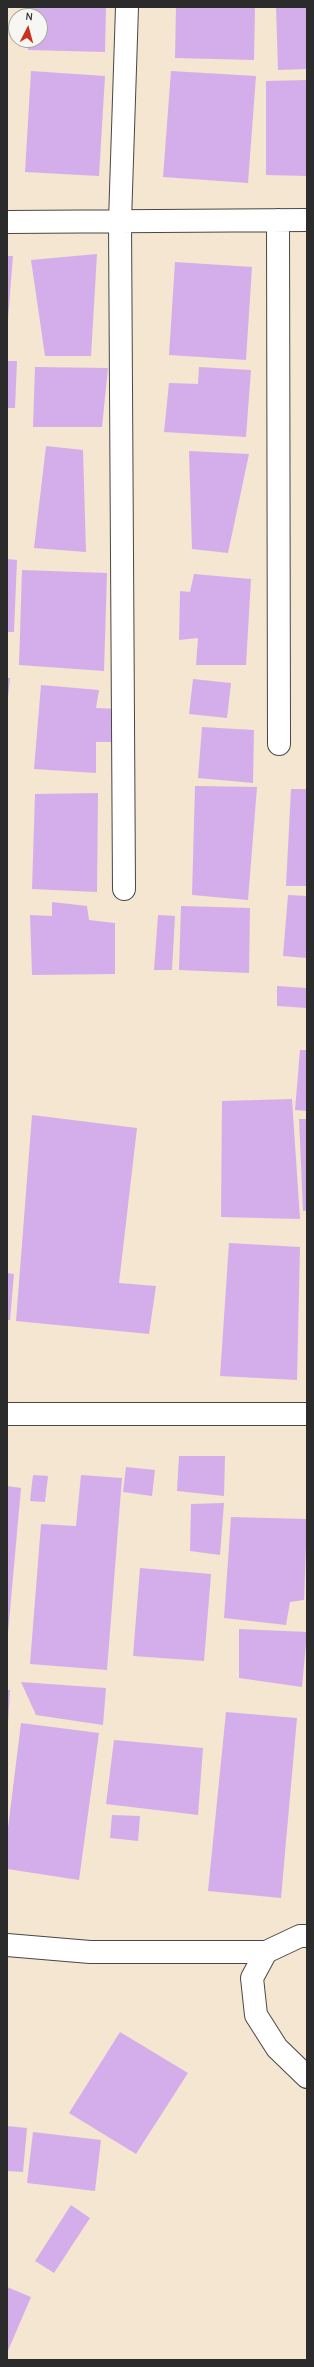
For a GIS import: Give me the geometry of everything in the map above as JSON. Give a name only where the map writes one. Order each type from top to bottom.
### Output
[{"type":"street","points":[[124,890],[120,221],[127,7]]},
{"type":"street","points":[[278,220],[279,744]]},
{"type":"street","points":[[7,222],[307,220]]},
{"type":"street","points":[[7,1414],[307,1414]]},
{"type":"street","points":[[7,1946],[90,1952],[266,1952],[300,1936],[307,1936]]},
{"type":"street","points":[[266,1952],[252,1978],[256,2015],[277,2048],[307,2077]]},
{"type":"building","points":[[106,7],[105,52],[28,50],[28,48],[48,48],[48,8],[29,8]]},
{"type":"building","points":[[176,7],[255,7],[254,60],[175,58]]},
{"type":"building","points":[[276,7],[307,7],[307,69],[278,70]]},
{"type":"building","points":[[31,71],[105,76],[99,176],[25,172]]},
{"type":"building","points":[[171,71],[256,76],[248,183],[163,177]]},
{"type":"building","points":[[307,80],[307,176],[266,175],[266,81]]},
{"type":"building","points":[[97,254],[91,356],[45,356],[31,260]]},
{"type":"building","points":[[7,256],[13,256],[8,319],[7,319]]},
{"type":"building","points":[[175,262],[252,267],[246,360],[169,355]]},
{"type":"building","points":[[7,361],[17,361],[15,408],[7,408]]},
{"type":"building","points":[[35,367],[108,368],[102,427],[33,427]]},
{"type":"building","points":[[199,367],[251,370],[246,437],[164,432],[169,383],[198,384]]},
{"type":"building","points":[[46,446],[83,450],[86,552],[34,548]]},
{"type":"building","points":[[189,451],[249,454],[228,553],[192,549]]},
{"type":"building","points":[[7,559],[17,560],[14,632],[7,632]]},
{"type":"building","points":[[22,570],[107,573],[104,671],[19,665]]},
{"type":"building","points":[[194,574],[251,579],[246,665],[196,665],[198,638],[179,640],[180,591],[190,592]]},
{"type":"building","points":[[7,678],[10,678],[8,697],[7,696]]},
{"type":"building","points":[[193,679],[231,683],[227,718],[189,714]]},
{"type":"building","points":[[41,685],[99,690],[96,708],[118,709],[116,742],[96,742],[96,773],[34,769]]},
{"type":"building","points":[[202,727],[254,730],[253,783],[198,778]]},
{"type":"building","points":[[195,786],[257,787],[248,900],[192,895]]},
{"type":"building","points":[[291,789],[307,789],[307,886],[286,886]]},
{"type":"building","points":[[98,793],[97,892],[32,889],[35,794]]},
{"type":"building","points":[[288,895],[307,896],[307,958],[283,956]]},
{"type":"building","points":[[52,902],[87,906],[89,920],[115,923],[115,974],[32,975],[30,915],[52,916]]},
{"type":"building","points":[[181,906],[250,908],[249,973],[179,970]]},
{"type":"building","points":[[158,915],[175,916],[172,970],[154,970]]},
{"type":"building","points":[[277,986],[307,988],[307,1008],[277,1006]]},
{"type":"building","points":[[300,1050],[307,1050],[307,1111],[295,1110]]},
{"type":"building","points":[[292,1099],[300,1219],[221,1217],[222,1101]]},
{"type":"building","points":[[32,1115],[137,1128],[119,1283],[156,1286],[149,1334],[16,1321]]},
{"type":"building","points":[[299,1119],[307,1119],[307,1210],[303,1211]]},
{"type":"building","points":[[229,1243],[300,1247],[297,1380],[220,1376]]},
{"type":"building","points":[[7,1273],[14,1274],[10,1320],[7,1320]]},
{"type":"building","points":[[179,1456],[225,1456],[224,1496],[177,1491]]},
{"type":"building","points":[[126,1467],[155,1470],[152,1496],[123,1492]]},
{"type":"building","points":[[33,1475],[48,1476],[45,1502],[30,1501]]},
{"type":"building","points":[[81,1475],[122,1478],[107,1670],[30,1664],[41,1524],[76,1526]]},
{"type":"building","points":[[7,1486],[21,1488],[8,1633],[7,1633]]},
{"type":"building","points":[[224,1503],[220,1555],[190,1551],[191,1504]]},
{"type":"building","points":[[231,1517],[307,1519],[304,1600],[290,1602],[286,1625],[224,1618]]},
{"type":"building","points":[[140,1568],[211,1574],[204,1661],[133,1656]]},
{"type":"building","points":[[239,1629],[307,1632],[302,1687],[239,1678]]},
{"type":"building","points":[[21,1682],[106,1688],[103,1725],[36,1715]]},
{"type":"building","points":[[7,1690],[10,1690],[8,1723],[7,1723]]},
{"type":"building","points":[[226,1712],[297,1718],[281,1898],[208,1891]]},
{"type":"building","points":[[21,1723],[99,1733],[79,1880],[7,1869],[7,1836]]},
{"type":"building","points":[[114,1740],[203,1748],[198,1815],[106,1804]]},
{"type":"building","points":[[112,1815],[140,1816],[138,1841],[110,1838]]},
{"type":"building","points":[[120,2032],[188,2073],[136,2154],[69,2113]]},
{"type":"building","points":[[7,2126],[27,2128],[23,2172],[7,2171]]},
{"type":"building","points":[[33,2132],[101,2140],[95,2191],[27,2183]]},
{"type":"building","points":[[71,2205],[90,2218],[54,2273],[35,2261]]},
{"type":"building","points":[[7,2287],[31,2297],[7,2353]]}]
